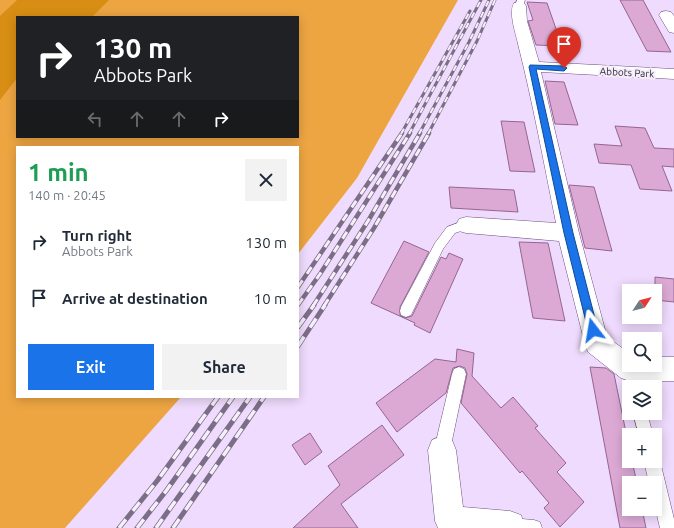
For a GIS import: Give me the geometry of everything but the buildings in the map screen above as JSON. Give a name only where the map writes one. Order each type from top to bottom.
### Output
[{"type":"street","points":[[520,3],[520,21],[532,67],[568,233],[597,344],[632,378],[674,369]]},
{"type":"street","points":[[666,15],[674,29]]},
{"type":"street","name":"Abbots Park","points":[[532,67],[674,74]]},
{"type":"street","points":[[466,225],[568,233]]},
{"type":"street","points":[[442,450],[447,525],[522,527]]},
{"type":"lane","points":[[406,311],[439,246],[451,230],[466,225]]},
{"type":"lane","points":[[442,450],[459,374]]},
{"type":"lane","points":[[654,468],[668,528]]},
{"type":"shaded area","points":[[0,0],[458,0],[357,178],[299,253],[299,146],[16,146],[16,398],[180,398],[65,528],[0,528]]},
{"type":"shaded area","points":[[17,0],[109,0],[93,16],[16,16],[16,79],[0,100],[0,16]]},
{"type":"railway","points":[[409,134],[481,0]]},
{"type":"railway","points":[[419,134],[469,42],[489,0]]},
{"type":"railway","points":[[428,134],[477,41],[495,0]]},
{"type":"railway","points":[[401,134],[470,11]]},
{"type":"railway","points":[[299,286],[402,133]]},
{"type":"railway","points":[[299,304],[320,274],[410,133]]},
{"type":"railway","points":[[313,306],[368,221],[420,133]]},
{"type":"railway","points":[[324,306],[374,228],[429,133]]},
{"type":"railway","points":[[299,326],[314,305]]},
{"type":"railway","points":[[299,344],[325,305]]},
{"type":"railway","points":[[119,528],[157,481],[217,398]]},
{"type":"railway","points":[[137,528],[166,491],[232,398]]},
{"type":"railway","points":[[156,528],[249,398]]},
{"type":"railway","points":[[173,528],[263,398]]},
{"type":"route","points":[[564,68],[532,67],[568,233],[593,330]]}]
